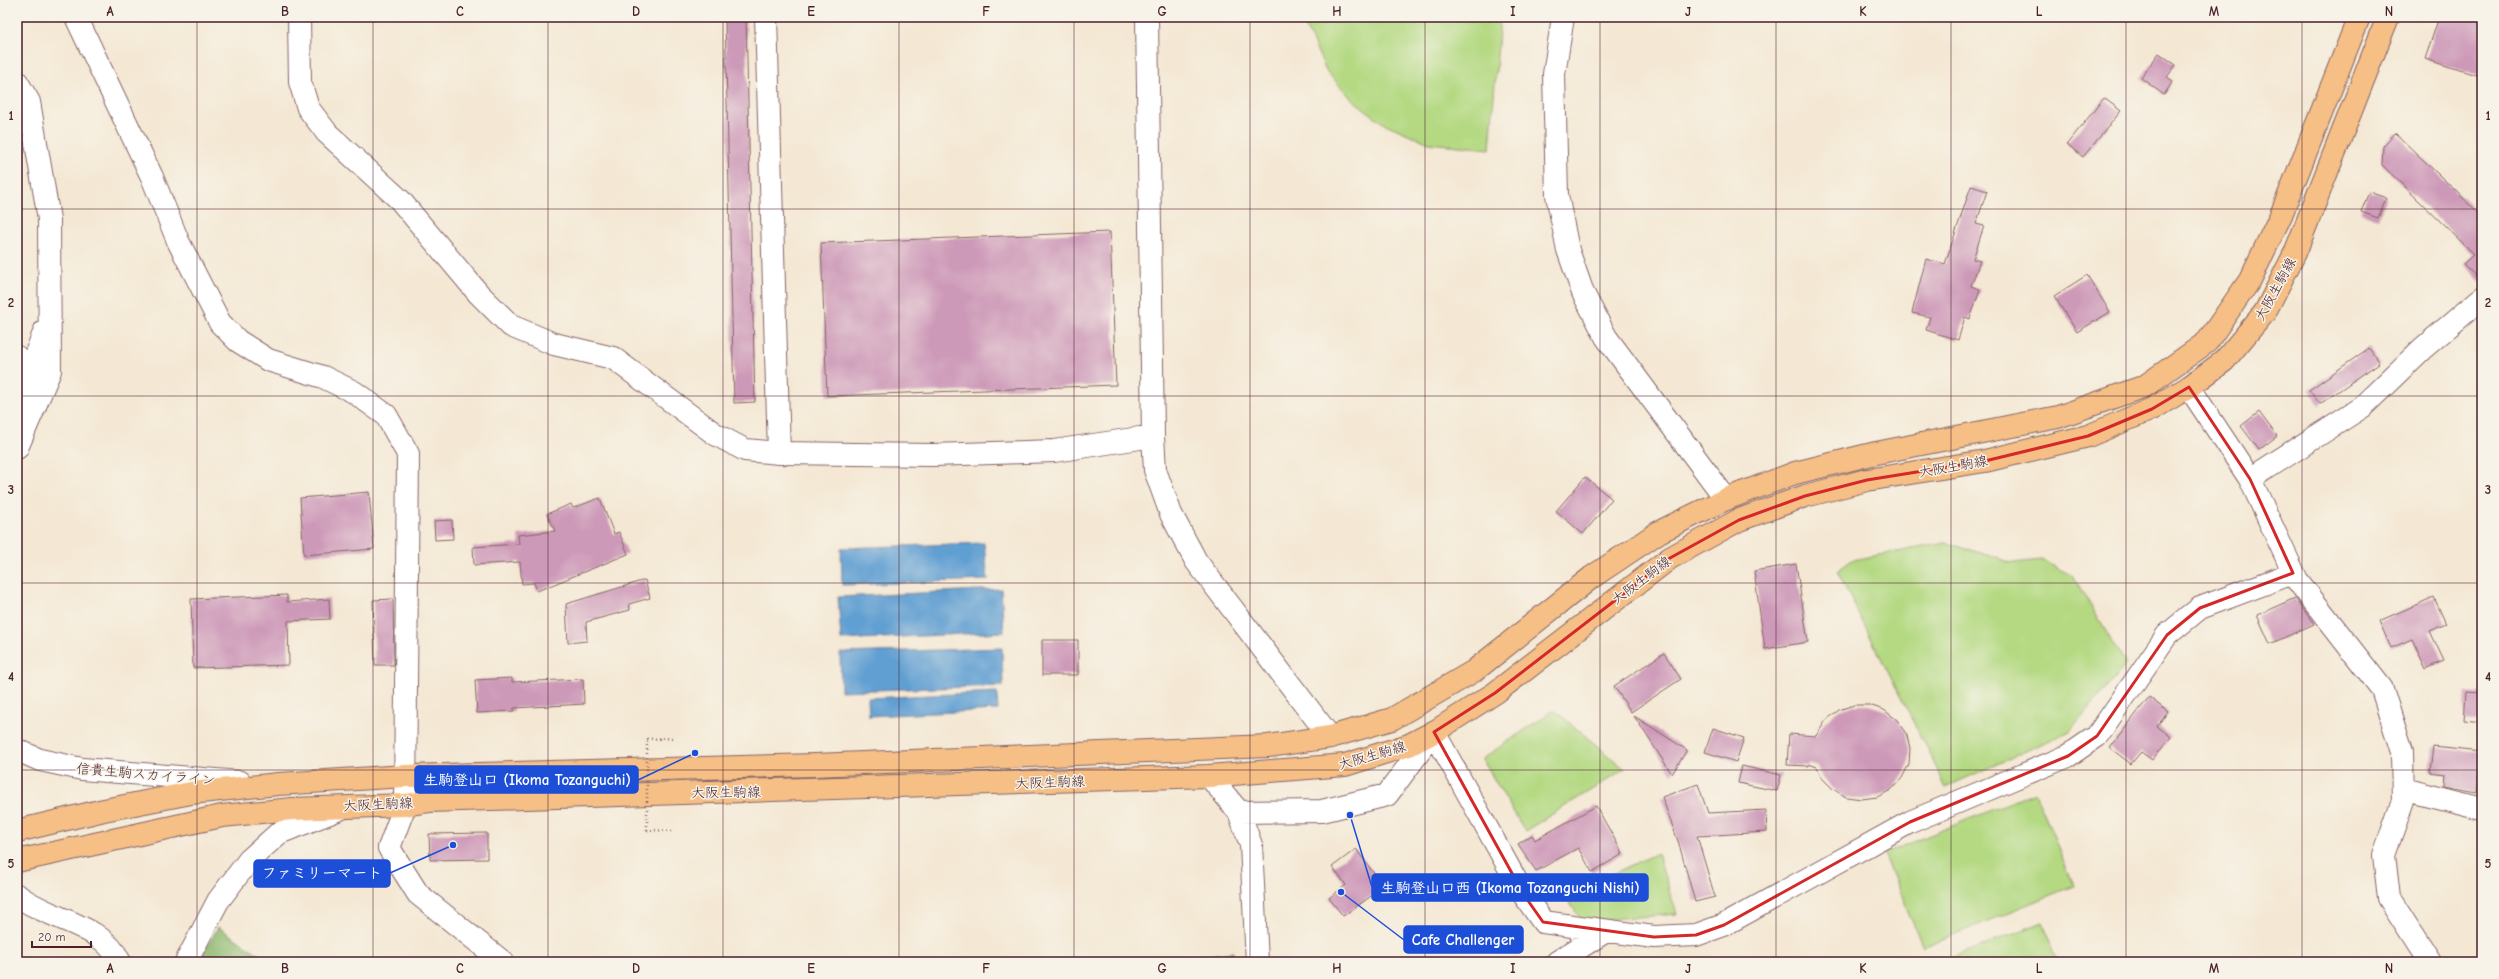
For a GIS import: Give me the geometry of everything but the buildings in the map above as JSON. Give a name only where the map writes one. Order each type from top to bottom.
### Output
[{"type":"main road","name":"大阪生駒線","points":[[17,831],[104,810],[191,793],[278,784],[405,776],[823,765],[1268,746],[1330,737],[1392,719],[1474,671],[1592,577],[1659,532],[1726,499],[1795,473],[1876,453],[2058,417],[2145,386],[2206,342],[2250,280],[2281,215],[2359,17]]},
{"type":"main road","name":"大阪生駒線","points":[[17,861],[222,816],[430,801],[649,793],[816,790],[1209,776],[1345,765],[1409,745],[1434,732],[1494,693],[1670,558],[1739,520],[1805,496],[1867,480],[1985,461],[2088,436],[2152,409],[2189,387],[2224,361],[2265,312],[2295,253],[2388,17]]},
{"type":"street","points":[[76,17],[152,177],[178,241],[220,323],[238,341],[268,360],[323,377],[354,392],[386,415],[408,454],[405,804],[389,848],[418,894],[503,962]]},
{"type":"street","points":[[299,17],[300,82],[308,108],[327,133],[400,200],[478,293],[511,326],[554,344],[613,358],[714,434],[745,450],[779,453],[933,455],[1054,451],[1153,436]]},
{"type":"street","points":[[766,17],[779,453]]},
{"type":"street","points":[[1147,17],[1153,436],[1155,470],[1171,514],[1196,562],[1330,737]]},
{"type":"street","points":[[1563,17],[1554,74],[1558,195],[1568,250],[1583,293],[1606,337],[1726,499]]},
{"type":"street","points":[[17,82],[29,102],[49,219],[48,321],[50,371],[17,448]]},
{"type":"street","points":[[2250,479],[2362,407],[2422,349],[2482,298]]},
{"type":"street","points":[[17,403],[48,321]]},
{"type":"street","points":[[2189,387],[2250,479],[2293,573],[2382,689],[2402,752],[2403,801],[2384,855],[2389,898],[2430,962]]},
{"type":"street","points":[[1239,812],[1322,811],[1387,795],[1434,732],[1524,895],[1543,922],[1654,937],[1696,935],[1724,925],[1910,822],[2068,756],[2097,736],[2167,635],[2200,608],[2293,573]]},
{"type":"street","name":"信貴生駒スカイライン","points":[[17,750],[40,760],[82,769],[278,784]]},
{"type":"street","points":[[1209,776],[1239,812],[1251,845],[1257,962]]},
{"type":"street","points":[[2403,789],[2482,809]]},
{"type":"street","points":[[186,962],[218,901],[249,860],[279,833],[349,806]]},
{"type":"street","points":[[17,895],[32,907],[98,935],[114,950],[120,962]]},
{"type":"street","points":[[1557,962],[1606,931]]},
{"type":"path","points":[[673,738],[647,739],[647,830],[674,831]]},
{"type":"highlighted area","points":[[2189,387],[2250,479],[2293,573],[2200,608],[2167,635],[2097,736],[2068,756],[1910,822],[1724,925],[1696,935],[1654,937],[1543,922],[1524,895],[1434,732],[1495,693],[1670,558],[1739,520],[1805,496],[1867,480],[1985,461],[2088,436],[2152,409]]},
{"type":"green space","points":[[1301,17],[1500,17],[1490,149],[1429,143],[1383,123],[1353,100],[1327,72]]},
{"type":"green space","points":[[1946,543],[2014,563],[2041,560],[2073,576],[2126,665],[2070,731],[1946,787],[1837,571],[1852,560]]},
{"type":"green space","points":[[1554,710],[1625,769],[1525,831],[1482,759]]},
{"type":"green space","points":[[2035,792],[2074,886],[1923,947],[1884,854]]},
{"type":"green space","points":[[1657,853],[1677,914],[1582,921],[1565,896]]},
{"type":"green space","points":[[2042,922],[2058,962],[1941,962]]},
{"type":"green space","points":[[218,927],[271,962],[199,962]]},
{"type":"green space","points":[[1233,952],[1234,962],[1163,962]]},
{"type":"water","points":[[984,543],[988,580],[842,585],[841,548]]},
{"type":"water","points":[[1001,589],[1004,632],[841,640],[838,597]]},
{"type":"water","points":[[1002,648],[1003,686],[841,691],[840,653]]},
{"type":"water","points":[[997,692],[998,710],[869,716],[868,698]]},
{"type":"place","name":"生駒登山口 (Ikoma Tozanguchi)","points":[[695,753]]},
{"type":"place","name":"生駒登山口西 (Ikoma Tozanguchi Nishi)","points":[[1350,815]]},
{"type":"place","name":"ファミリーマート","points":[[453,845]]},
{"type":"place","name":"Cafe Challenger","points":[[1341,892]]}]
